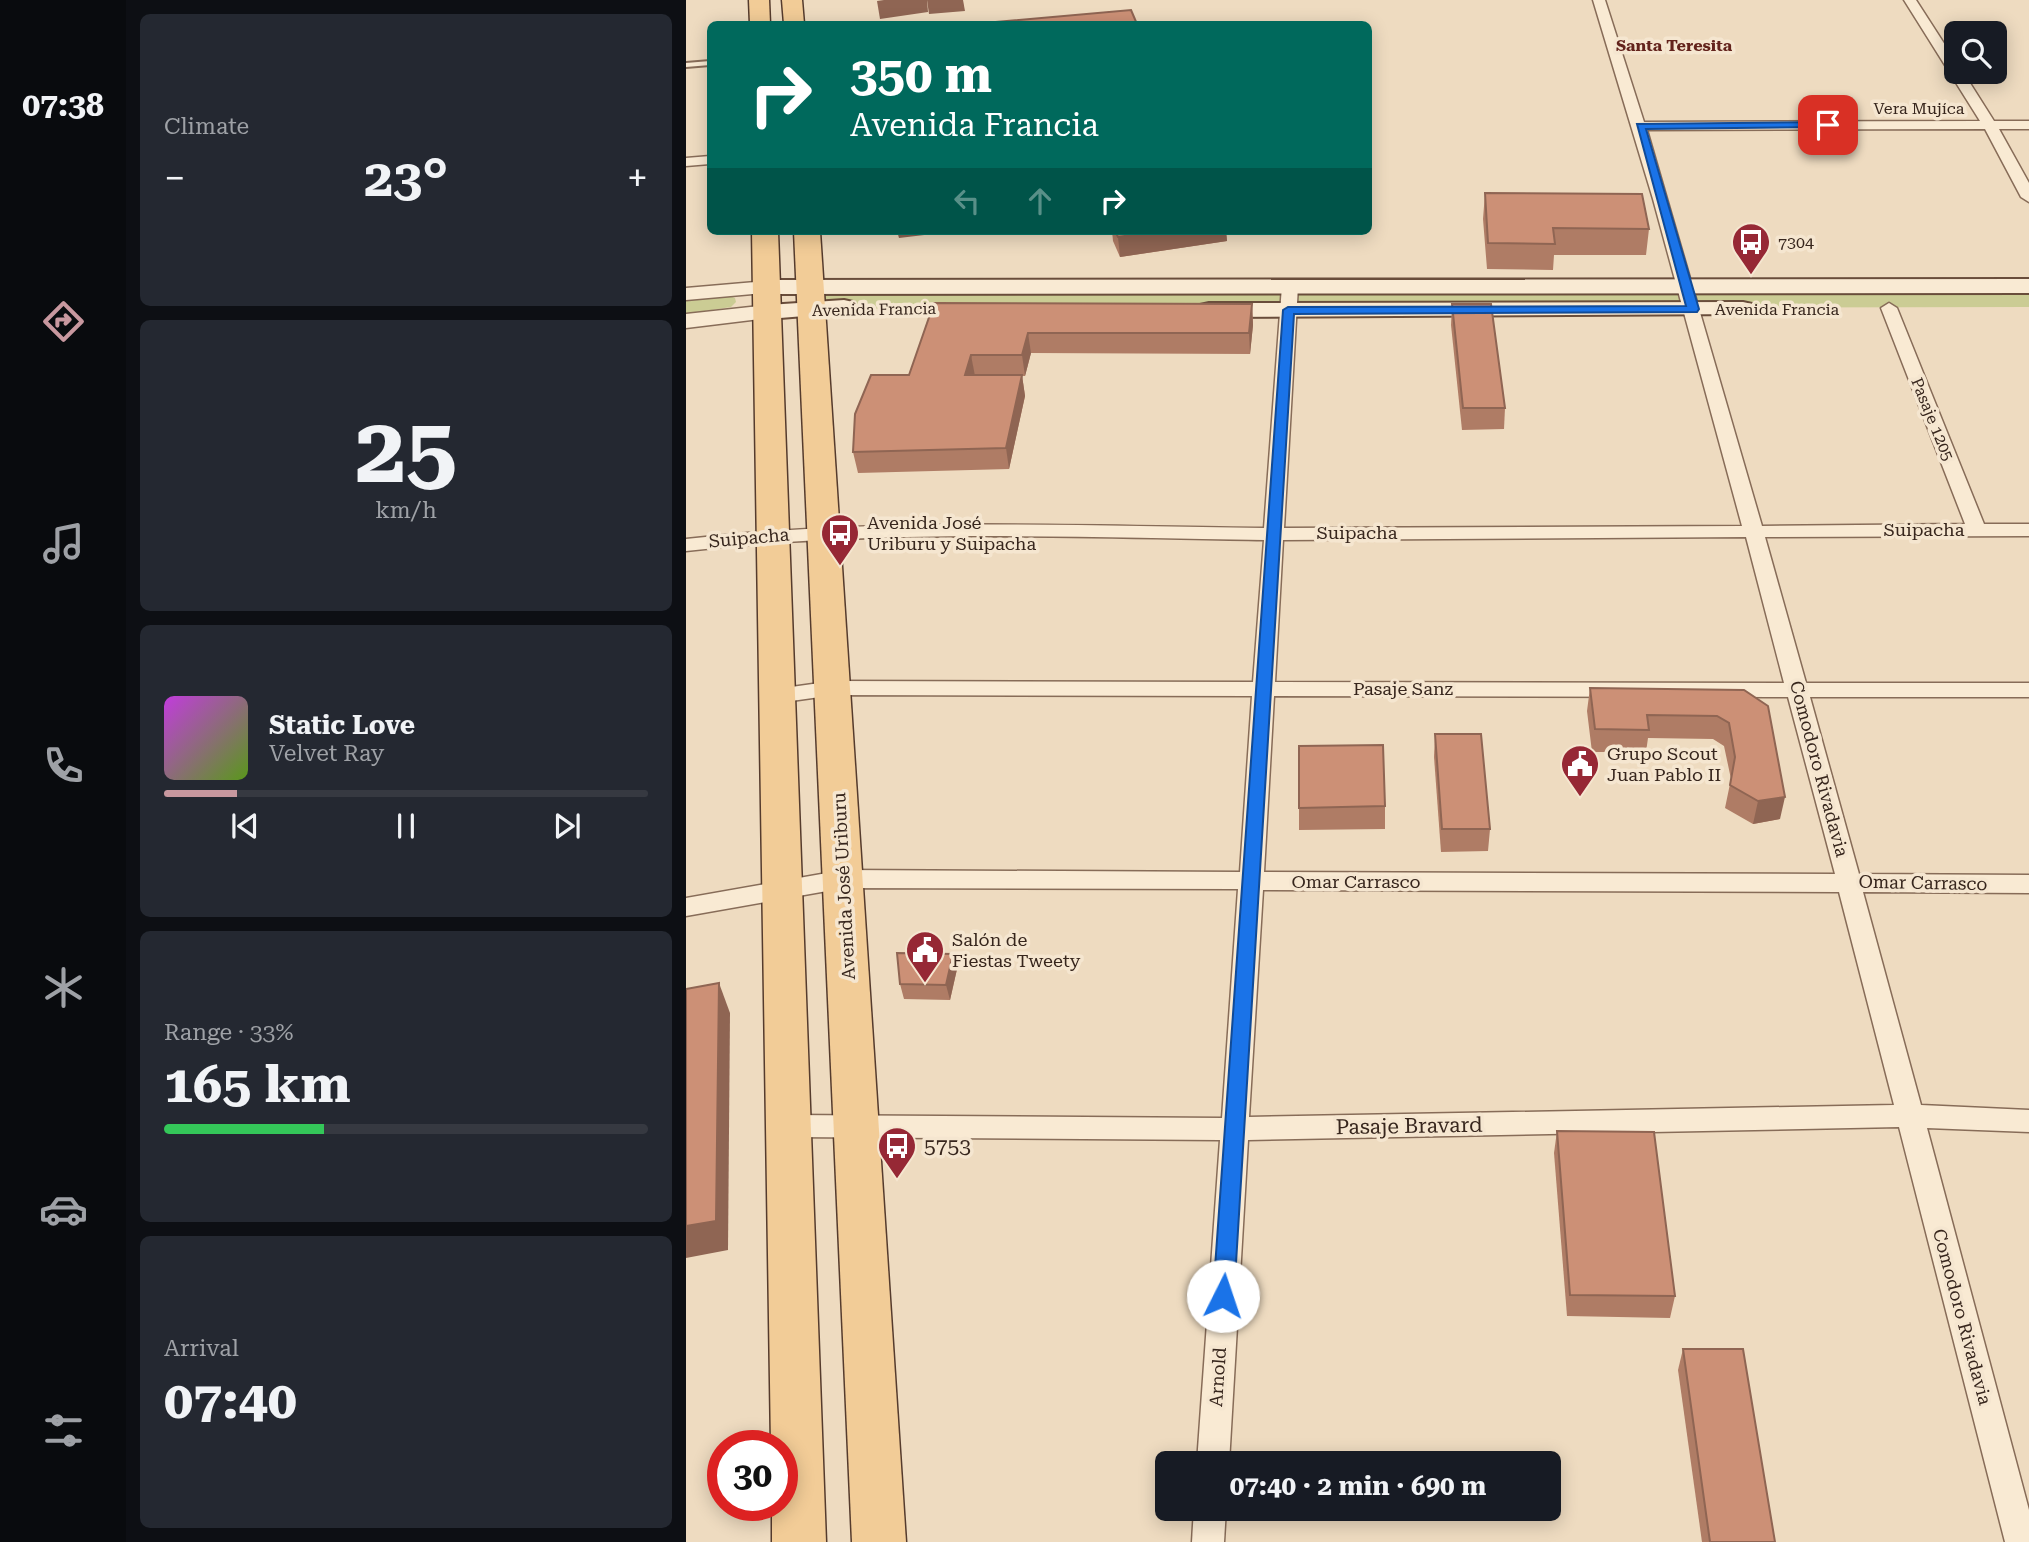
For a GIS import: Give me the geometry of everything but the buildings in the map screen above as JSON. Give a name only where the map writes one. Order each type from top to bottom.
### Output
[{"type":"main road","points":[[759,0],[760,21]]},
{"type":"main road","points":[[792,0],[794,21]]},
{"type":"main road","points":[[765,235],[799,1542]]},
{"type":"main road","name":"Avenida José Uriburu","points":[[807,235],[879,1542]]},
{"type":"main road","name":"Avenida Francia","points":[[767,299],[1290,286],[1690,298],[1889,308],[2029,307]]},
{"type":"main road","name":"Avenida Francia","points":[[812,297],[1288,310],[2029,286]]},
{"type":"street","name":"Comodoro Rivadavia","points":[[1599,0],[1640,126],[1690,298],[1798,688],[2021,1542]]},
{"type":"street","points":[[1910,0],[1990,125],[2029,197]]},
{"type":"street","name":"Vera Mujíca","points":[[1640,126],[2029,125]]},
{"type":"street","points":[[686,162],[707,160]]},
{"type":"street","name":"Arnold","points":[[1214,1451],[1290,286]]},
{"type":"street","name":"Avenida Francia","points":[[686,294],[767,299]]},
{"type":"street","name":"Avenida Francia","points":[[686,321],[767,299]]},
{"type":"street","name":"Pasaje 1205","points":[[1889,308],[1977,530]]},
{"type":"street","name":"Suipacha","points":[[686,545],[863,529],[1273,534],[2029,530]]},
{"type":"street","name":"Pasaje Sanz","points":[[777,696],[834,688],[2029,690]]},
{"type":"street","name":"Omar Carrasco","points":[[686,906],[844,879],[2029,884]]},
{"type":"street","name":"Pasaje Bravard","points":[[789,1125],[1234,1129],[1909,1116],[2029,1121]]},
{"type":"street","points":[[1208,1542],[1209,1521]]},
{"type":"lane","points":[[686,65],[707,63]]},
{"type":"green space","points":[[811,285],[2029,286],[2029,307],[812,309]]},
{"type":"green space","points":[[730,296],[735,298],[736,302],[731,307],[686,314],[686,299]]},
{"type":"place","name":"7304","points":[[1751,276]]},
{"type":"place","name":"Avenida José Uriburu y Suipacha","points":[[840,567]]},
{"type":"place","name":"Grupo Scout Juan Pablo II","points":[[1580,798]]},
{"type":"place","name":"Salón de Fiestas Tweety","points":[[925,984]]},
{"type":"place","name":"5753","points":[[897,1180]]},
{"type":"district","name":"Santa Teresita","points":[[1674,45]]},
{"type":"route","points":[[1223,1296],[1288,310],[1693,309],[1640,126],[1828,125]]}]
